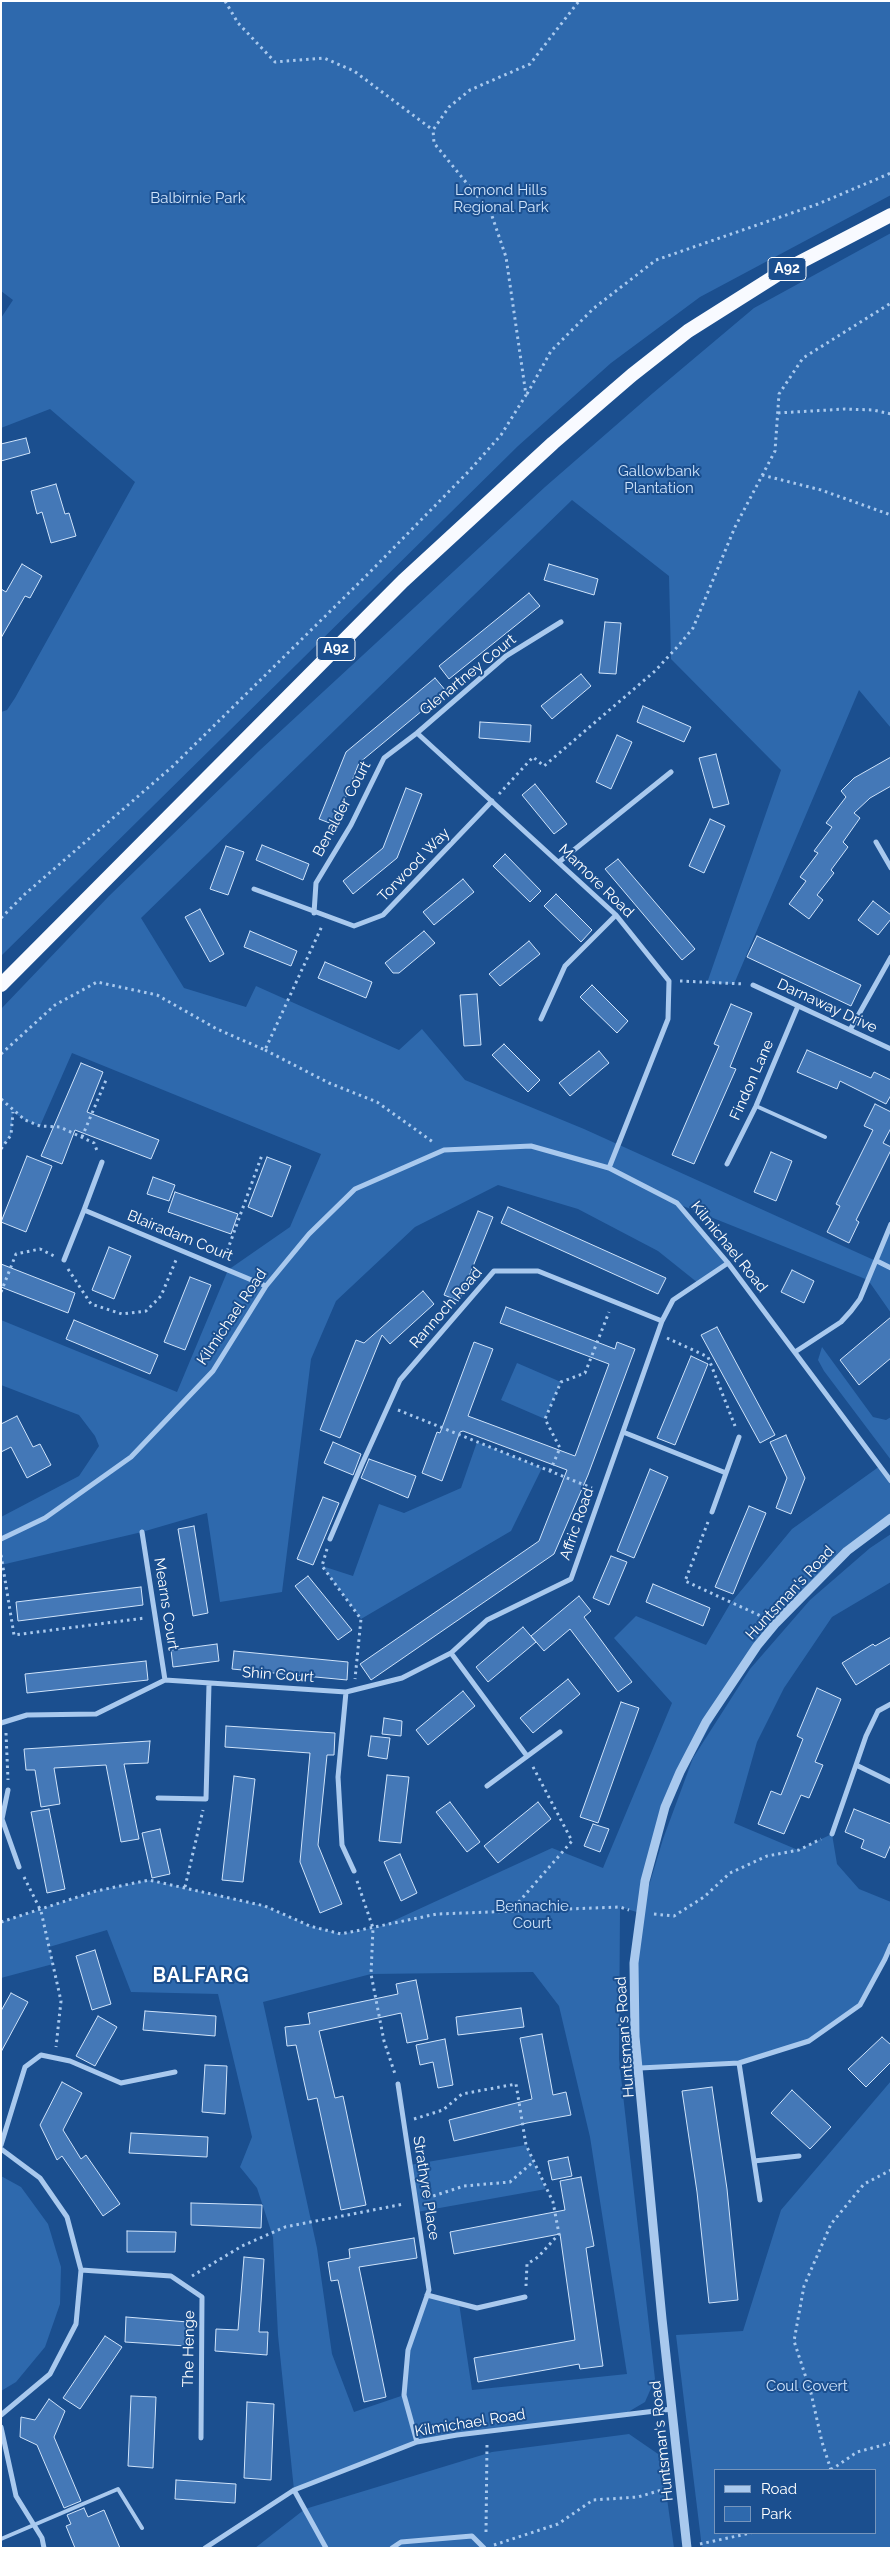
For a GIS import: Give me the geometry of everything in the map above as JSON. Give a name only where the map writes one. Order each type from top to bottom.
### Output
[{"type":"highway","name":"A92","points":[[1,985],[403,581],[596,406],[688,331],[783,271],[891,215]]},
{"type":"street","name":"Glenartney Court","points":[[417,733],[506,656],[561,622]]},
{"type":"street","name":"Mamore Road","points":[[417,733],[616,915],[669,981]]},
{"type":"street","name":"Benalder Court","points":[[314,913],[316,883],[351,825],[384,758],[417,733]]},
{"type":"street","points":[[559,862],[671,772]]},
{"type":"street","name":"Torwood Way","points":[[254,889],[314,913],[354,926],[384,915],[492,801]]},
{"type":"street","points":[[876,842],[891,868]]},
{"type":"street","points":[[541,1019],[565,966],[616,915]]},
{"type":"street","points":[[850,1030],[891,957]]},
{"type":"street","points":[[608,1168],[668,1019],[669,981]]},
{"type":"street","name":"Darnaway Drive","points":[[753,985],[891,1050]]},
{"type":"street","name":"Findon Lane","points":[[727,1164],[756,1106],[798,1006]]},
{"type":"street","name":"Kilmichael Road","points":[[1,1539],[45,1518],[131,1457],[213,1371],[266,1286],[308,1234],[355,1189],[444,1150],[531,1146],[608,1168],[677,1203],[728,1263],[891,1481]]},
{"type":"street","points":[[64,1260],[102,1162]]},
{"type":"street","name":"Blairadam Court","points":[[84,1210],[266,1286]]},
{"type":"street","points":[[796,1352],[841,1322],[860,1299],[891,1224]]},
{"type":"street","points":[[877,1261],[891,1268]]},
{"type":"street","name":"Affric Road","points":[[346,1692],[402,1678],[451,1652],[487,1620],[571,1579],[662,1322],[673,1300],[728,1263]]},
{"type":"street","name":"Rannoch Road","points":[[330,1539],[400,1380],[494,1271],[538,1271],[662,1322]]},
{"type":"street","points":[[623,1432],[726,1473]]},
{"type":"street","points":[[712,1512],[739,1437]]},
{"type":"street","name":"Huntsman's Road","points":[[687,2548],[636,2037],[634,1963],[640,1913],[653,1850],[665,1807],[680,1772],[706,1722],[757,1646],[776,1623],[847,1551],[891,1518]]},
{"type":"street","name":"Mearns Court","points":[[142,1532],[165,1680]]},
{"type":"street","points":[[451,1652],[527,1756]]},
{"type":"street","points":[[4,1722],[27,1715],[96,1714],[165,1680]]},
{"type":"street","name":"Shin Court","points":[[165,1680],[346,1692]]},
{"type":"street","points":[[158,1798],[206,1799],[209,1684]]},
{"type":"street","points":[[346,1692],[338,1777],[342,1845],[354,1871]]},
{"type":"street","points":[[832,1834],[866,1736],[878,1711],[891,1704]]},
{"type":"street","points":[[487,1786],[560,1732]]},
{"type":"street","points":[[856,1765],[891,1782]]},
{"type":"street","points":[[8,1790],[2,1819],[18,1865]]},
{"type":"street","points":[[640,2068],[739,2063],[809,2041],[860,2005],[888,1959],[891,1945]]},
{"type":"street","points":[[1,2145],[26,2067],[41,2055],[70,2061],[121,2082],[175,2072]]},
{"type":"street","points":[[739,2063],[760,2200]]},
{"type":"street","name":"Strathyre Place","points":[[398,2084],[429,2290],[408,2350],[404,2395],[417,2442]]},
{"type":"street","points":[[1,2149],[40,2178],[67,2217],[81,2270],[76,2324],[50,2374],[1,2415]]},
{"type":"street","points":[[754,2161],[800,2156]]},
{"type":"street","name":"The Henge","points":[[81,2270],[171,2276],[202,2297],[200,2438]]},
{"type":"street","points":[[427,2295],[477,2308],[525,2297]]},
{"type":"street","name":"Kilmichael Road","points":[[205,2548],[294,2490],[417,2442],[487,2431],[672,2409]]},
{"type":"street","points":[[1,2427],[16,2496],[33,2524],[44,2548]]},
{"type":"street","points":[[294,2490],[326,2548]]},
{"type":"street","points":[[392,2548],[402,2542],[472,2536],[485,2548]]},
{"type":"lane","points":[[756,1106],[825,1137]]},
{"type":"lane","points":[[1,2539],[118,2489],[142,2528]]},
{"type":"path","points":[[225,1],[238,23],[275,62],[324,58],[354,71],[433,130]]},
{"type":"path","points":[[526,395],[506,257],[491,213],[434,143],[433,130],[449,107],[470,90],[530,64],[579,1]]},
{"type":"path","points":[[1,918],[25,894],[172,766],[362,580],[469,471],[500,435],[551,351],[594,308],[656,260],[818,204],[891,174]]},
{"type":"path","points":[[492,801],[533,757],[544,766],[654,671],[680,645],[692,628],[735,527],[775,451],[779,394],[803,358],[891,303]]},
{"type":"path","points":[[778,413],[846,409],[873,410],[891,414]]},
{"type":"path","points":[[762,475],[821,490],[891,515]]},
{"type":"path","points":[[266,1050],[326,917]]},
{"type":"path","points":[[669,981],[753,985]]},
{"type":"path","points":[[1,1054],[55,1005],[97,982],[157,995],[217,1029],[266,1050],[329,1083],[377,1102],[444,1150]]},
{"type":"path","points":[[82,1137],[106,1080]]},
{"type":"path","points":[[1,1099],[25,1120],[40,1126],[60,1127],[94,1143],[102,1162]]},
{"type":"path","points":[[1,1149],[11,1135],[13,1111]]},
{"type":"path","points":[[221,1267],[262,1155]]},
{"type":"path","points":[[1,1292],[16,1254],[40,1249],[64,1260],[76,1284],[91,1304],[122,1314],[146,1311],[161,1296],[180,1250]]},
{"type":"path","points":[[550,1471],[560,1448],[545,1419],[561,1382],[585,1373],[613,1302]]},
{"type":"path","points":[[658,1333],[708,1357],[739,1437]]},
{"type":"path","points":[[388,1406],[602,1492]]},
{"type":"path","points":[[712,1512],[685,1581],[730,1604],[776,1623]]},
{"type":"path","points":[[330,1539],[322,1566],[361,1619],[353,1690]]},
{"type":"path","points":[[1,1555],[14,1634],[155,1617]]},
{"type":"path","points":[[4,1722],[8,1790]]},
{"type":"path","points":[[510,1912],[572,1841],[527,1756]]},
{"type":"path","points":[[185,1887],[206,1799]]},
{"type":"path","points":[[1,1922],[41,1911],[96,1891],[149,1880],[265,1906],[310,1926],[341,1934],[437,1914],[620,1907],[640,1913],[674,1916],[704,1897],[730,1873],[767,1856],[798,1850],[832,1834]]},
{"type":"path","points":[[18,1865],[41,1911],[61,2000],[55,2058]]},
{"type":"path","points":[[354,1871],[373,1928],[371,1974],[384,2041],[398,2084]]},
{"type":"path","points":[[404,2122],[443,2110],[462,2094],[516,2084],[526,2145],[553,2202],[558,2234],[538,2257],[527,2264],[525,2297]]},
{"type":"path","points":[[180,2282],[242,2246],[285,2227],[416,2201],[464,2186],[510,2182],[534,2161]]},
{"type":"path","points":[[831,2469],[822,2442],[811,2392],[794,2341],[802,2295],[831,2224],[864,2184],[891,2170]]},
{"type":"path","points":[[485,2540],[487,2431]]},
{"type":"path","points":[[832,2469],[857,2452],[891,2443]]},
{"type":"path","points":[[485,2548],[558,2524],[593,2500],[638,2497],[681,2485]]},
{"type":"path","points":[[687,2548],[747,2534]]},
{"type":"green space","name":"Balbirnie Park","points":[[1,1],[891,1],[891,195],[700,297],[611,363],[518,446],[1,956],[1,712],[7,710],[15,698],[135,482],[50,409],[1,428],[1,318],[13,300],[1,291]]},
{"type":"green space","name":"Gallowbank Plantation","points":[[891,233],[891,728],[859,690],[734,984],[707,983],[781,770],[671,659],[669,576],[572,500],[141,918],[184,988],[246,1007],[256,986],[399,1050],[422,1029],[465,1080],[584,1129],[876,1261],[891,1224],[891,1313],[868,1280],[678,1204],[728,1263],[698,1283],[658,1251],[578,1209],[498,1185],[415,1227],[336,1301],[311,1359],[282,1592],[220,1602],[207,1513],[142,1532],[1,1565],[1,1517],[79,1476],[99,1446],[95,1436],[79,1415],[1,1385],[1,1320],[177,1392],[228,1270],[290,1227],[321,1154],[72,1053],[40,1126],[25,1120],[13,1112],[11,1135],[1,1149],[1,1009],[109,896],[259,751],[545,487],[754,308]]},
{"type":"green space","points":[[822,1347],[873,1417],[886,1420],[891,1417],[891,1460],[824,1371],[818,1360]]},
{"type":"green space","points":[[517,1363],[561,1382],[545,1419],[501,1400]]},
{"type":"green space","points":[[477,1442],[542,1468],[511,1531],[361,1619],[322,1566],[353,1576],[379,1504],[404,1513],[461,1488]]},
{"type":"green space","name":"Bennachie Court","points":[[880,1466],[891,1481],[891,1518],[795,1602],[739,1673],[665,1807],[642,1909],[663,1839],[693,1758],[750,1669],[810,1600],[870,1548],[891,1534],[891,1582],[832,1617],[784,1688],[757,1742],[734,1823],[798,1850],[832,1834],[837,1864],[859,1889],[891,1902],[891,1945],[860,2005],[809,2041],[739,2063],[640,2068],[634,1999],[640,1913],[620,1907],[619,2059],[655,2379],[645,2402],[623,2415],[417,2442],[294,2490],[278,2335],[273,2237],[257,2188],[240,2167],[252,2137],[218,1994],[131,1992],[107,1930],[49,1947],[53,1964],[1,1978],[1,1922],[96,1891],[149,1880],[265,1906],[310,1926],[341,1934],[382,1926],[552,1848],[603,1868],[672,1703],[614,1638],[636,1616],[706,1645],[730,1604],[792,1529]],"holes":[[[533,1972],[559,2006],[590,2137],[627,2374],[472,2390],[459,2303],[427,2295],[408,2350],[404,2395],[354,2412],[332,2354],[317,2248],[263,2002],[371,1974]]]},
{"type":"green space","name":"Coul Covert","points":[[891,2081],[891,2548],[702,2548],[676,2335],[743,2331],[781,2210]]},
{"type":"green space","points":[[526,2145],[546,2189],[417,2212],[410,2165]]},
{"type":"green space","points":[[1,2176],[21,2187],[48,2224],[61,2267],[60,2304],[45,2347],[16,2382],[1,2391]]},
{"type":"green space","points":[[629,2434],[661,2456],[674,2548],[255,2548],[305,2509],[492,2452]]},
{"type":"building","points":[[26,438],[30,453],[1,461],[1,444]]},
{"type":"building","points":[[56,484],[65,514],[69,513],[76,536],[51,543],[42,512],[37,514],[31,491]]},
{"type":"building","points":[[22,564],[42,576],[30,598],[25,596],[1,638],[1,589],[6,592]]},
{"type":"building","points":[[549,564],[598,579],[594,595],[544,580]]},
{"type":"building","points":[[529,593],[540,606],[449,679],[439,666]]},
{"type":"building","points":[[605,622],[621,623],[616,674],[599,673]]},
{"type":"building","points":[[581,674],[591,686],[552,719],[541,706]]},
{"type":"building","points":[[435,678],[446,691],[359,763],[335,825],[319,819],[346,752]]},
{"type":"building","points":[[643,706],[691,727],[684,742],[637,722]]},
{"type":"building","points":[[480,722],[531,725],[530,742],[479,738]]},
{"type":"building","points":[[617,735],[632,742],[611,789],[596,782]]},
{"type":"building","points":[[716,754],[729,804],[713,808],[699,758]]},
{"type":"building","points":[[891,757],[891,786],[870,798],[854,813],[860,818],[843,842],[848,847],[831,870],[834,873],[817,895],[823,900],[809,919],[789,904],[806,881],[800,877],[818,853],[814,851],[832,827],[826,823],[846,797],[841,791],[854,778]]},
{"type":"building","points":[[535,784],[567,824],[554,834],[522,795]]},
{"type":"building","points":[[406,788],[422,794],[397,858],[353,894],[343,881],[383,848]]},
{"type":"building","points":[[710,819],[725,826],[704,873],[689,866]]},
{"type":"building","points":[[262,845],[309,864],[303,880],[256,860]]},
{"type":"building","points":[[226,846],[244,852],[228,895],[210,889]]},
{"type":"building","points":[[505,854],[541,891],[530,902],[493,866]]},
{"type":"building","points":[[618,859],[695,949],[682,960],[605,869]]},
{"type":"building","points":[[463,879],[474,892],[434,925],[423,912]]},
{"type":"building","points":[[556,894],[592,930],[581,942],[544,906]]},
{"type":"building","points":[[873,901],[891,915],[891,919],[878,935],[858,920]]},
{"type":"building","points":[[200,909],[224,954],[210,962],[185,917]]},
{"type":"building","points":[[250,931],[297,951],[291,966],[244,947]]},
{"type":"building","points":[[424,931],[435,943],[399,973],[393,973],[385,963]]},
{"type":"building","points":[[757,936],[861,985],[851,1006],[747,957]]},
{"type":"building","points":[[529,941],[540,954],[500,986],[489,974]]},
{"type":"building","points":[[325,962],[372,982],[366,998],[318,978]]},
{"type":"building","points":[[592,985],[628,1021],[617,1033],[580,997]]},
{"type":"building","points":[[477,994],[481,1045],[464,1046],[460,995]]},
{"type":"building","points":[[731,1004],[752,1013],[730,1067],[736,1069],[694,1164],[672,1155],[719,1046],[714,1044]]},
{"type":"building","points":[[504,1044],[540,1080],[528,1092],[492,1055]]},
{"type":"building","points":[[807,1050],[871,1078],[874,1072],[891,1080],[891,1095],[886,1104],[840,1081],[837,1089],[797,1072]]},
{"type":"building","points":[[599,1051],[609,1063],[570,1096],[559,1083]]},
{"type":"building","points":[[81,1063],[103,1072],[87,1112],[159,1140],[151,1159],[75,1130],[62,1164],[41,1156]]},
{"type":"building","points":[[875,1104],[891,1112],[891,1128],[883,1143],[891,1147],[891,1150],[856,1220],[859,1222],[849,1243],[827,1232],[840,1206],[836,1204],[873,1130],[864,1126]]},
{"type":"building","points":[[771,1152],[792,1161],[776,1201],[754,1192]]},
{"type":"building","points":[[27,1156],[52,1166],[26,1232],[1,1222]]},
{"type":"building","points":[[267,1157],[291,1166],[272,1217],[248,1207]]},
{"type":"building","points":[[153,1177],[175,1185],[169,1201],[147,1194]]},
{"type":"building","points":[[175,1192],[238,1214],[231,1234],[168,1212]]},
{"type":"building","points":[[508,1207],[666,1278],[658,1294],[501,1223]]},
{"type":"building","points":[[478,1211],[493,1217],[459,1301],[444,1295]]},
{"type":"building","points":[[109,1247],[131,1256],[114,1299],[92,1290]]},
{"type":"building","points":[[1,1264],[75,1293],[68,1313],[1,1287]]},
{"type":"building","points":[[792,1270],[814,1281],[804,1303],[781,1292]]},
{"type":"building","points":[[190,1277],[211,1285],[185,1350],[164,1342]]},
{"type":"building","points":[[423,1291],[434,1304],[390,1344],[382,1335],[340,1438],[320,1430],[356,1340],[364,1343]]},
{"type":"building","points":[[506,1307],[615,1349],[617,1342],[635,1349],[588,1475],[554,1554],[371,1680],[360,1664],[539,1541],[567,1470],[463,1431],[460,1432],[442,1481],[422,1473],[437,1432],[440,1433],[474,1342],[493,1349],[468,1416],[575,1456],[609,1364],[500,1323]]},
{"type":"building","points":[[891,1317],[891,1358],[859,1385],[840,1360]]},
{"type":"building","points":[[74,1320],[158,1355],[150,1374],[66,1339]]},
{"type":"building","points":[[717,1327],[775,1435],[760,1443],[701,1335]]},
{"type":"building","points":[[691,1356],[708,1364],[675,1445],[657,1438]]},
{"type":"building","points":[[17,1416],[33,1447],[40,1444],[51,1465],[27,1478],[11,1447],[1,1452],[1,1424]]},
{"type":"building","points":[[786,1435],[805,1478],[791,1514],[776,1508],[787,1478],[770,1442]]},
{"type":"building","points":[[333,1442],[361,1454],[353,1475],[324,1463]]},
{"type":"building","points":[[369,1459],[416,1476],[408,1498],[361,1478]]},
{"type":"building","points":[[650,1469],[668,1477],[634,1558],[617,1551]]},
{"type":"building","points":[[323,1497],[339,1503],[313,1565],[297,1559]]},
{"type":"building","points":[[749,1506],[766,1513],[733,1594],[715,1587]]},
{"type":"building","points":[[194,1526],[208,1613],[193,1616],[178,1529]]},
{"type":"building","points":[[611,1556],[627,1562],[609,1605],[593,1598]]},
{"type":"building","points":[[308,1576],[352,1630],[338,1640],[295,1586]]},
{"type":"building","points":[[653,1584],[710,1608],[703,1626],[646,1602]]},
{"type":"building","points":[[141,1587],[143,1605],[18,1621],[16,1602]]},
{"type":"building","points":[[579,1596],[591,1611],[584,1617],[632,1682],[618,1692],[570,1629],[544,1651],[531,1636]]},
{"type":"building","points":[[523,1627],[536,1642],[488,1682],[476,1667]]},
{"type":"building","points":[[891,1637],[891,1663],[856,1685],[842,1663],[873,1644],[875,1646]]},
{"type":"building","points":[[217,1644],[219,1661],[173,1667],[171,1650]]},
{"type":"building","points":[[234,1651],[348,1662],[347,1680],[232,1669]]},
{"type":"building","points":[[146,1661],[148,1680],[27,1693],[25,1674]]},
{"type":"building","points":[[568,1679],[580,1694],[533,1733],[520,1718]]},
{"type":"building","points":[[817,1688],[841,1699],[815,1762],[823,1765],[809,1798],[801,1795],[784,1834],[758,1824],[771,1791],[781,1795],[803,1739],[797,1736]]},
{"type":"building","points":[[463,1691],[475,1706],[428,1745],[416,1730]]},
{"type":"building","points":[[621,1702],[639,1708],[598,1823],[580,1817]]},
{"type":"building","points":[[384,1718],[402,1721],[401,1736],[382,1734]]},
{"type":"building","points":[[226,1726],[335,1733],[334,1755],[327,1755],[318,1845],[342,1904],[320,1913],[300,1862],[310,1753],[225,1747]]},
{"type":"building","points":[[371,1736],[390,1738],[387,1759],[368,1756]]},
{"type":"building","points":[[150,1741],[148,1763],[124,1764],[139,1839],[121,1842],[106,1765],[54,1768],[60,1804],[41,1807],[35,1770],[26,1770],[24,1749]]},
{"type":"building","points":[[387,1775],[409,1777],[401,1843],[379,1841]]},
{"type":"building","points":[[234,1776],[255,1779],[243,1882],[222,1880]]},
{"type":"building","points":[[450,1802],[480,1842],[467,1852],[436,1812]]},
{"type":"building","points":[[538,1802],[551,1819],[498,1863],[484,1846]]},
{"type":"building","points":[[49,1809],[65,1889],[47,1893],[31,1812]]},
{"type":"building","points":[[854,1809],[891,1824],[891,1844],[885,1858],[861,1848],[864,1840],[845,1832]]},
{"type":"building","points":[[593,1824],[609,1829],[600,1852],[584,1846]]},
{"type":"building","points":[[160,1829],[170,1874],[152,1878],[142,1833]]},
{"type":"building","points":[[400,1854],[417,1893],[401,1901],[384,1862]]},
{"type":"building","points":[[95,1950],[111,2004],[92,2010],[76,1956]]},
{"type":"building","points":[[416,1980],[428,2039],[407,2043],[401,2013],[319,2031],[335,2098],[343,2096],[366,2205],[341,2210],[317,2098],[308,2100],[296,2045],[287,2046],[285,2027],[310,2024],[308,2013],[398,1994],[396,1984]]},
{"type":"building","points":[[11,1993],[28,2002],[1,2052],[1,2011]]},
{"type":"building","points":[[521,2008],[524,2027],[458,2035],[456,2017]]},
{"type":"building","points":[[145,2011],[216,2016],[215,2036],[143,2030]]},
{"type":"building","points":[[98,2016],[117,2027],[95,2066],[76,2056]]},
{"type":"building","points":[[542,2034],[553,2095],[566,2092],[571,2115],[527,2123],[454,2141],[449,2120],[532,2099],[520,2038]]},
{"type":"building","points":[[882,2037],[891,2045],[891,2062],[866,2087],[848,2069]]},
{"type":"building","points":[[445,2039],[453,2085],[438,2088],[433,2062],[420,2065],[416,2045]]},
{"type":"building","points":[[205,2065],[227,2066],[225,2114],[202,2112]]},
{"type":"building","points":[[62,2082],[82,2093],[63,2130],[81,2159],[86,2155],[120,2204],[103,2216],[62,2156],[57,2160],[40,2125]]},
{"type":"building","points":[[712,2087],[727,2189],[738,2300],[709,2303],[697,2192],[682,2091]]},
{"type":"building","points":[[792,2090],[831,2127],[810,2149],[771,2113]]},
{"type":"building","points":[[131,2133],[208,2137],[207,2157],[129,2153]]},
{"type":"building","points":[[568,2157],[572,2176],[552,2180],[548,2161]]},
{"type":"building","points":[[581,2177],[594,2246],[586,2248],[603,2366],[580,2369],[579,2364],[478,2382],[474,2358],[575,2340],[560,2234],[454,2254],[450,2232],[565,2210],[560,2181]]},
{"type":"building","points":[[191,2203],[262,2205],[261,2228],[191,2225]]},
{"type":"building","points":[[127,2231],[176,2232],[175,2252],[127,2252]]},
{"type":"building","points":[[414,2238],[417,2258],[359,2267],[386,2397],[364,2402],[338,2280],[331,2281],[328,2262],[350,2258],[349,2249]]},
{"type":"building","points":[[244,2257],[264,2259],[259,2332],[268,2332],[267,2355],[215,2351],[216,2329],[238,2330]]},
{"type":"building","points":[[126,2317],[188,2322],[186,2346],[125,2342]]},
{"type":"building","points":[[105,2336],[122,2347],[80,2409],[63,2398]]},
{"type":"building","points":[[131,2396],[156,2397],[153,2468],[128,2466]]},
{"type":"building","points":[[49,2399],[65,2411],[54,2437],[81,2501],[64,2508],[37,2445],[20,2437],[21,2417],[35,2420]]},
{"type":"building","points":[[247,2402],[274,2404],[271,2480],[244,2478]]},
{"type":"building","points":[[176,2480],[236,2484],[235,2503],[175,2499]]},
{"type":"building","points":[[84,2508],[88,2517],[104,2510],[120,2548],[75,2548],[66,2526],[71,2524],[67,2515]]},
{"type":"district","name":"BALFARG","points":[[201,1976]]},
{"type":"park label","name":"Lomond Hills Regional Park","points":[[501,198]]}]
